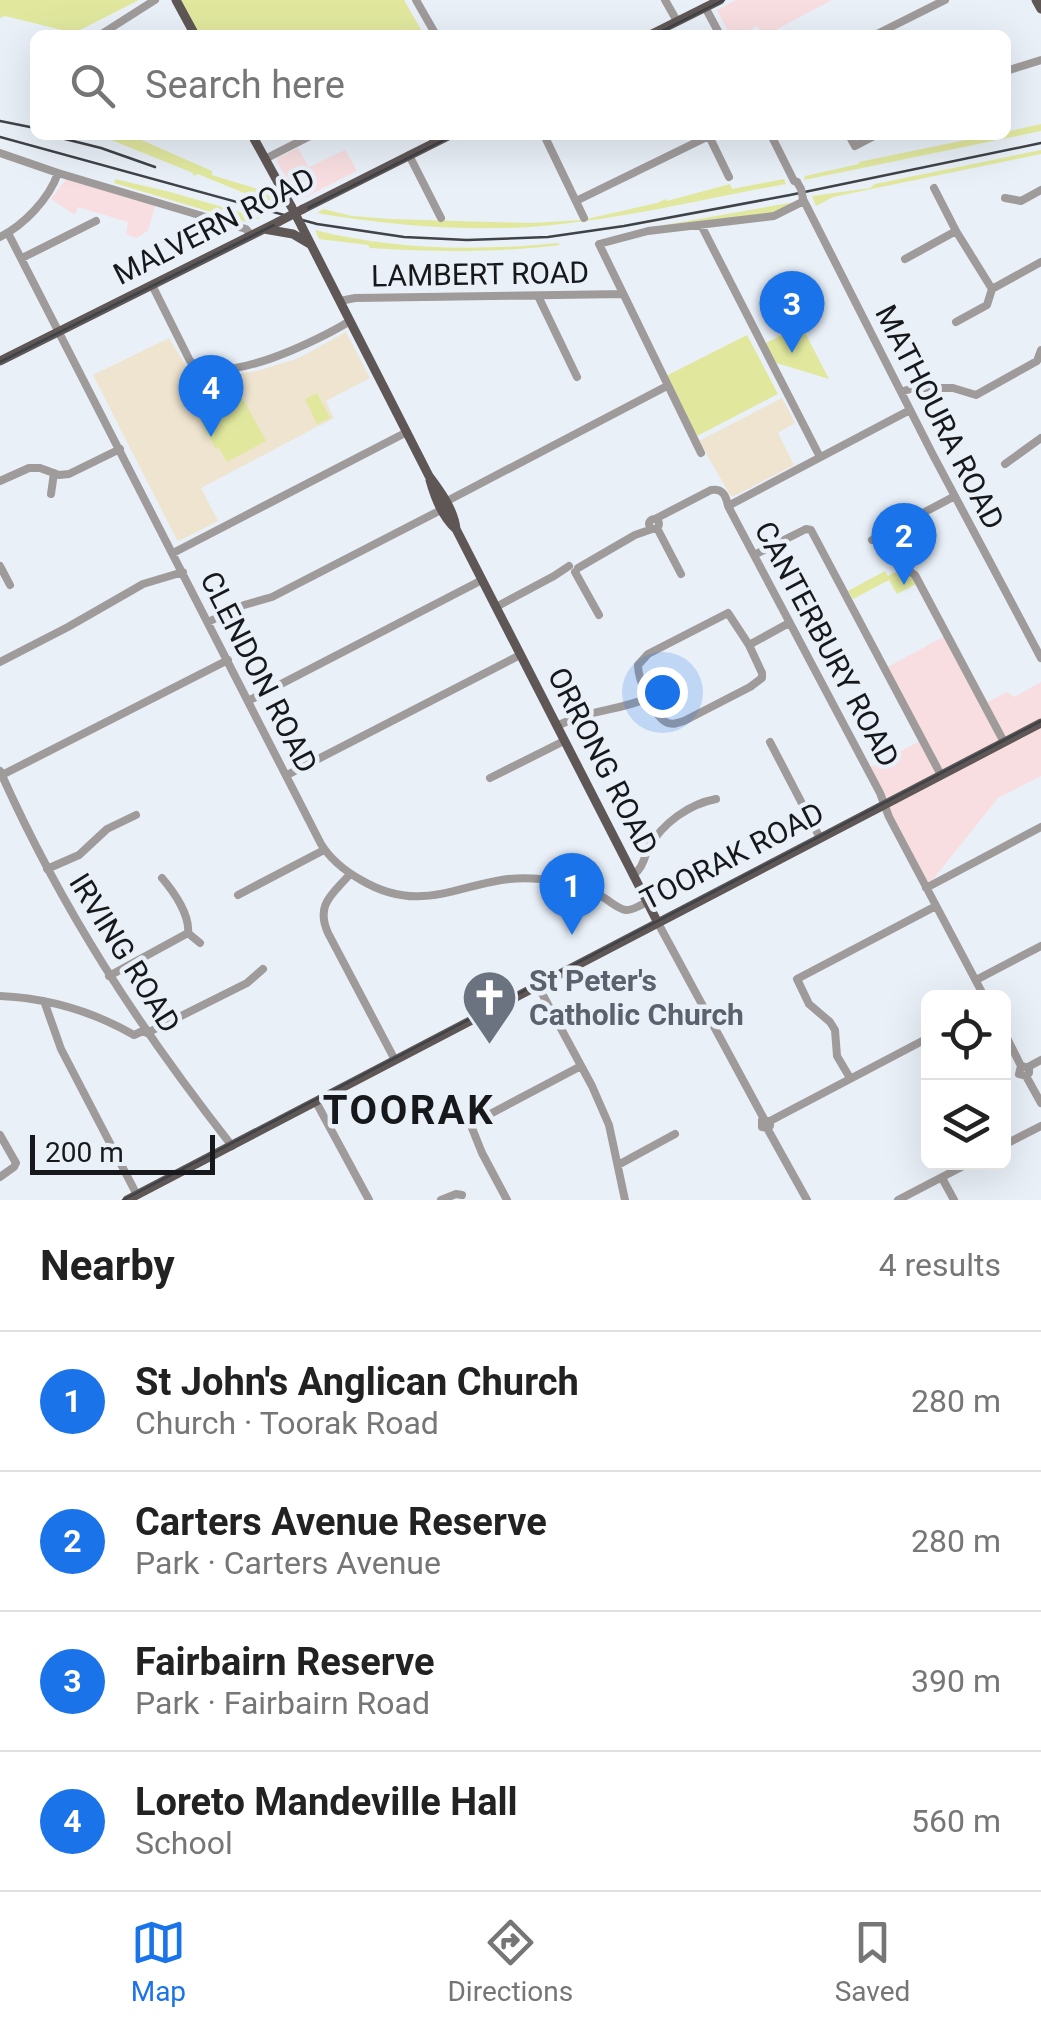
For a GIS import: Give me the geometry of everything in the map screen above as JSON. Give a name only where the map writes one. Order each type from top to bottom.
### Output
[{"type":"main road","points":[[176,0],[193,30]]},
{"type":"main road","points":[[660,30],[720,0]]},
{"type":"main road","points":[[1036,0],[1041,8]]},
{"type":"main road","name":"ORRONG ROAD","points":[[255,140],[296,209],[429,476],[434,494],[444,506],[448,522],[456,530],[658,922]]},
{"type":"main road","name":"MALVERN ROAD","points":[[0,361],[440,140]]},
{"type":"main road","points":[[264,228],[293,234],[312,246]]},
{"type":"main road","name":"TOORAK ROAD","points":[[132,1198],[1041,723]]},
{"type":"street","points":[[108,30],[155,0]]},
{"type":"street","points":[[416,0],[433,30]]},
{"type":"street","points":[[665,0],[677,22]]},
{"type":"street","points":[[885,30],[945,0]]},
{"type":"street","points":[[706,8],[717,30]]},
{"type":"street","points":[[1011,69],[1041,60]]},
{"type":"street","points":[[265,158],[302,140]]},
{"type":"street","points":[[546,140],[584,218]]},
{"type":"street","points":[[576,200],[701,140]]},
{"type":"street","points":[[711,140],[729,176]]},
{"type":"street","name":"MATHOURA ROAD","points":[[774,140],[1041,658]]},
{"type":"street","points":[[0,153],[246,229],[251,235]]},
{"type":"street","points":[[410,155],[441,218]]},
{"type":"street","points":[[4,235],[21,224],[48,192],[58,173]]},
{"type":"street","points":[[934,188],[992,289]]},
{"type":"street","points":[[1005,198],[1021,202],[1038,192],[1041,203]]},
{"type":"street","points":[[701,454],[621,294],[600,242],[774,216],[803,198]]},
{"type":"street","points":[[22,258],[96,221]]},
{"type":"street","points":[[701,225],[820,458]]},
{"type":"street","points":[[905,259],[956,231]]},
{"type":"street","name":"CLENDON ROAD","points":[[4,235],[22,258],[324,850],[350,874],[380,890],[407,897],[440,896],[500,880],[540,879],[597,894],[629,910],[646,899]]},
{"type":"street","points":[[956,322],[987,304],[992,289],[1041,262]]},
{"type":"street","points":[[152,285],[192,362],[200,367],[239,366],[277,357],[316,341],[350,320]]},
{"type":"street","name":"LAMBERT ROAD","points":[[340,301],[621,294]]},
{"type":"street","points":[[538,296],[577,377]]},
{"type":"street","points":[[901,392],[913,388],[953,388],[976,395],[1037,361],[1041,350]]},
{"type":"street","points":[[208,622],[280,594],[667,386]]},
{"type":"street","points":[[496,607],[635,535],[696,498],[714,495],[728,506],[910,410]]},
{"type":"street","points":[[172,552],[406,432]]},
{"type":"street","points":[[1006,464],[1041,438]]},
{"type":"street","points":[[0,481],[30,468],[72,473],[120,449]]},
{"type":"street","points":[[51,494],[54,473]]},
{"type":"street","points":[[872,540],[955,496]]},
{"type":"street","name":"CANTERBURY ROAD","points":[[728,506],[981,990]]},
{"type":"street","points":[[655,524],[681,574]]},
{"type":"street","points":[[754,555],[806,529],[812,530],[941,775]]},
{"type":"street","points":[[885,533],[903,567],[915,574],[1004,742]]},
{"type":"street","points":[[0,566],[10,585]]},
{"type":"street","points":[[573,568],[599,614]]},
{"type":"street","points":[[0,662],[128,591],[182,572]]},
{"type":"street","points":[[248,700],[482,580]]},
{"type":"street","points":[[729,610],[762,678],[684,722],[669,723],[659,716],[648,698],[634,664],[729,610]]},
{"type":"street","points":[[749,645],[789,623]]},
{"type":"street","points":[[287,775],[520,655]]},
{"type":"street","points":[[1,773],[228,660]]},
{"type":"street","points":[[762,678],[772,681]]},
{"type":"street","points":[[557,726],[578,716],[648,698]]},
{"type":"street","points":[[665,734],[669,723]]},
{"type":"street","points":[[490,778],[564,740]]},
{"type":"street","points":[[770,742],[820,838]]},
{"type":"street","name":"IRVING ROAD","points":[[1,773],[46,869],[109,976],[232,1146]]},
{"type":"street","points":[[633,876],[639,872],[656,836],[698,804],[716,800]]},
{"type":"street","points":[[46,869],[78,855],[107,829],[136,815]]},
{"type":"street","points":[[926,888],[1041,828]]},
{"type":"street","points":[[238,895],[324,850]]},
{"type":"street","points":[[626,862],[647,851]]},
{"type":"street","points":[[350,874],[326,904],[324,925],[394,1060]]},
{"type":"street","points":[[162,878],[188,921],[188,933]]},
{"type":"street","points":[[850,1078],[837,1056],[836,1030],[809,1004],[797,979],[936,906]]},
{"type":"street","name":"ORRONG ROAD","points":[[658,922],[807,1200]]},
{"type":"street","points":[[109,976],[188,933]]},
{"type":"street","points":[[188,933],[200,942]]},
{"type":"street","points":[[976,980],[1041,946]]},
{"type":"street","points":[[0,996],[44,1001],[89,1013],[124,1029],[144,1028],[247,983],[262,969]]},
{"type":"street","points":[[538,986],[609,1125],[625,1200]]},
{"type":"street","points":[[44,1001],[61,1050],[132,1198]]},
{"type":"street","points":[[767,1123],[921,1042]]},
{"type":"street","points":[[1011,1044],[1041,1104]]},
{"type":"street","points":[[1026,1070],[1041,1063]]},
{"type":"street","points":[[507,1200],[472,1126],[581,1066]]},
{"type":"street","points":[[316,1102],[369,1200]]},
{"type":"street","points":[[1011,1142],[1041,1126]]},
{"type":"street","points":[[618,1165],[675,1134]]},
{"type":"street","points":[[0,1136],[16,1165],[0,1177]]},
{"type":"street","points":[[898,1200],[956,1170]]},
{"type":"street","points":[[942,1178],[954,1200]]},
{"type":"street","points":[[440,1200],[462,1195]]},
{"type":"shaded area","points":[[736,0],[832,0],[775,30],[760,30],[757,26],[750,30],[727,30],[717,10]]},
{"type":"shaded area","points":[[298,148],[309,167],[345,150],[357,171],[306,197],[298,196],[277,162]]},
{"type":"shaded area","points":[[67,178],[155,206],[148,231],[136,238],[126,234],[128,222],[78,207],[75,215],[51,199]]},
{"type":"shaded area","points":[[346,332],[370,378],[326,401],[334,418],[201,488],[218,521],[177,540],[93,375],[169,338],[190,372],[216,377],[257,371],[299,358]]},
{"type":"shaded area","points":[[782,398],[795,423],[778,433],[794,465],[730,495],[699,441]]},
{"type":"shaded area","points":[[947,635],[984,704],[1007,692],[1014,697],[1041,682],[1041,776],[998,798],[926,888],[867,769],[922,740],[884,669]]},
{"type":"green space","points":[[0,0],[139,0],[80,30],[0,18]]},
{"type":"green space","points":[[176,0],[404,0],[421,30],[193,30]]},
{"type":"green space","points":[[1041,124],[1041,131],[1011,137],[1011,131]]},
{"type":"green space","points":[[111,140],[141,140],[212,171],[212,175],[274,194],[278,202],[198,174],[193,176]]},
{"type":"green space","points":[[966,140],[997,140],[804,180],[805,176]]},
{"type":"green space","points":[[1041,150],[1041,154],[833,197],[816,206],[812,196],[870,188]]},
{"type":"green space","points":[[115,179],[261,218],[241,221],[114,183]]},
{"type":"green space","points":[[784,179],[786,184],[659,209],[594,220],[530,227],[423,226],[317,213],[323,209],[391,219],[531,223],[582,220],[730,184],[732,189]]},
{"type":"green space","points":[[795,202],[771,214],[659,226]]},
{"type":"green space","points":[[315,230],[375,242],[436,247],[560,245],[465,251],[370,248],[319,239]]},
{"type":"green space","points":[[801,325],[829,379],[773,362],[764,344]]},
{"type":"green space","points":[[747,335],[778,394],[697,436],[666,376]]},
{"type":"green space","points":[[237,391],[266,441],[227,462],[194,410],[208,395]]},
{"type":"green space","points":[[317,393],[330,418],[317,424],[305,399]]},
{"type":"green space","points":[[899,570],[912,575],[916,584],[897,594],[889,580],[853,599],[848,591],[885,571],[888,576]]},
{"type":"tram line","points":[[664,30],[724,0]]},
{"type":"tram line","points":[[0,362],[444,140]]},
{"type":"tram line","points":[[123,1200],[1041,721]]},
{"type":"railway","points":[[0,121],[30,127]]},
{"type":"railway","points":[[0,137],[317,224],[404,237],[467,240],[548,237],[624,226],[1041,143]]},
{"type":"railway","points":[[69,140],[155,167]]},
{"type":"place","name":"Fairbairn Reserve","points":[[792,353]]},
{"type":"place","name":"Loreto Mandeville Hall","points":[[211,437]]},
{"type":"place","name":"Carters Avenue Reserve","points":[[904,585]]},
{"type":"place","name":"St John's Anglican Church","points":[[572,935]]},
{"type":"place","name":"St Peter's Catholic Church","points":[[490,1046]]},
{"type":"district","name":"TOORAK","points":[[409,1110]]}]
